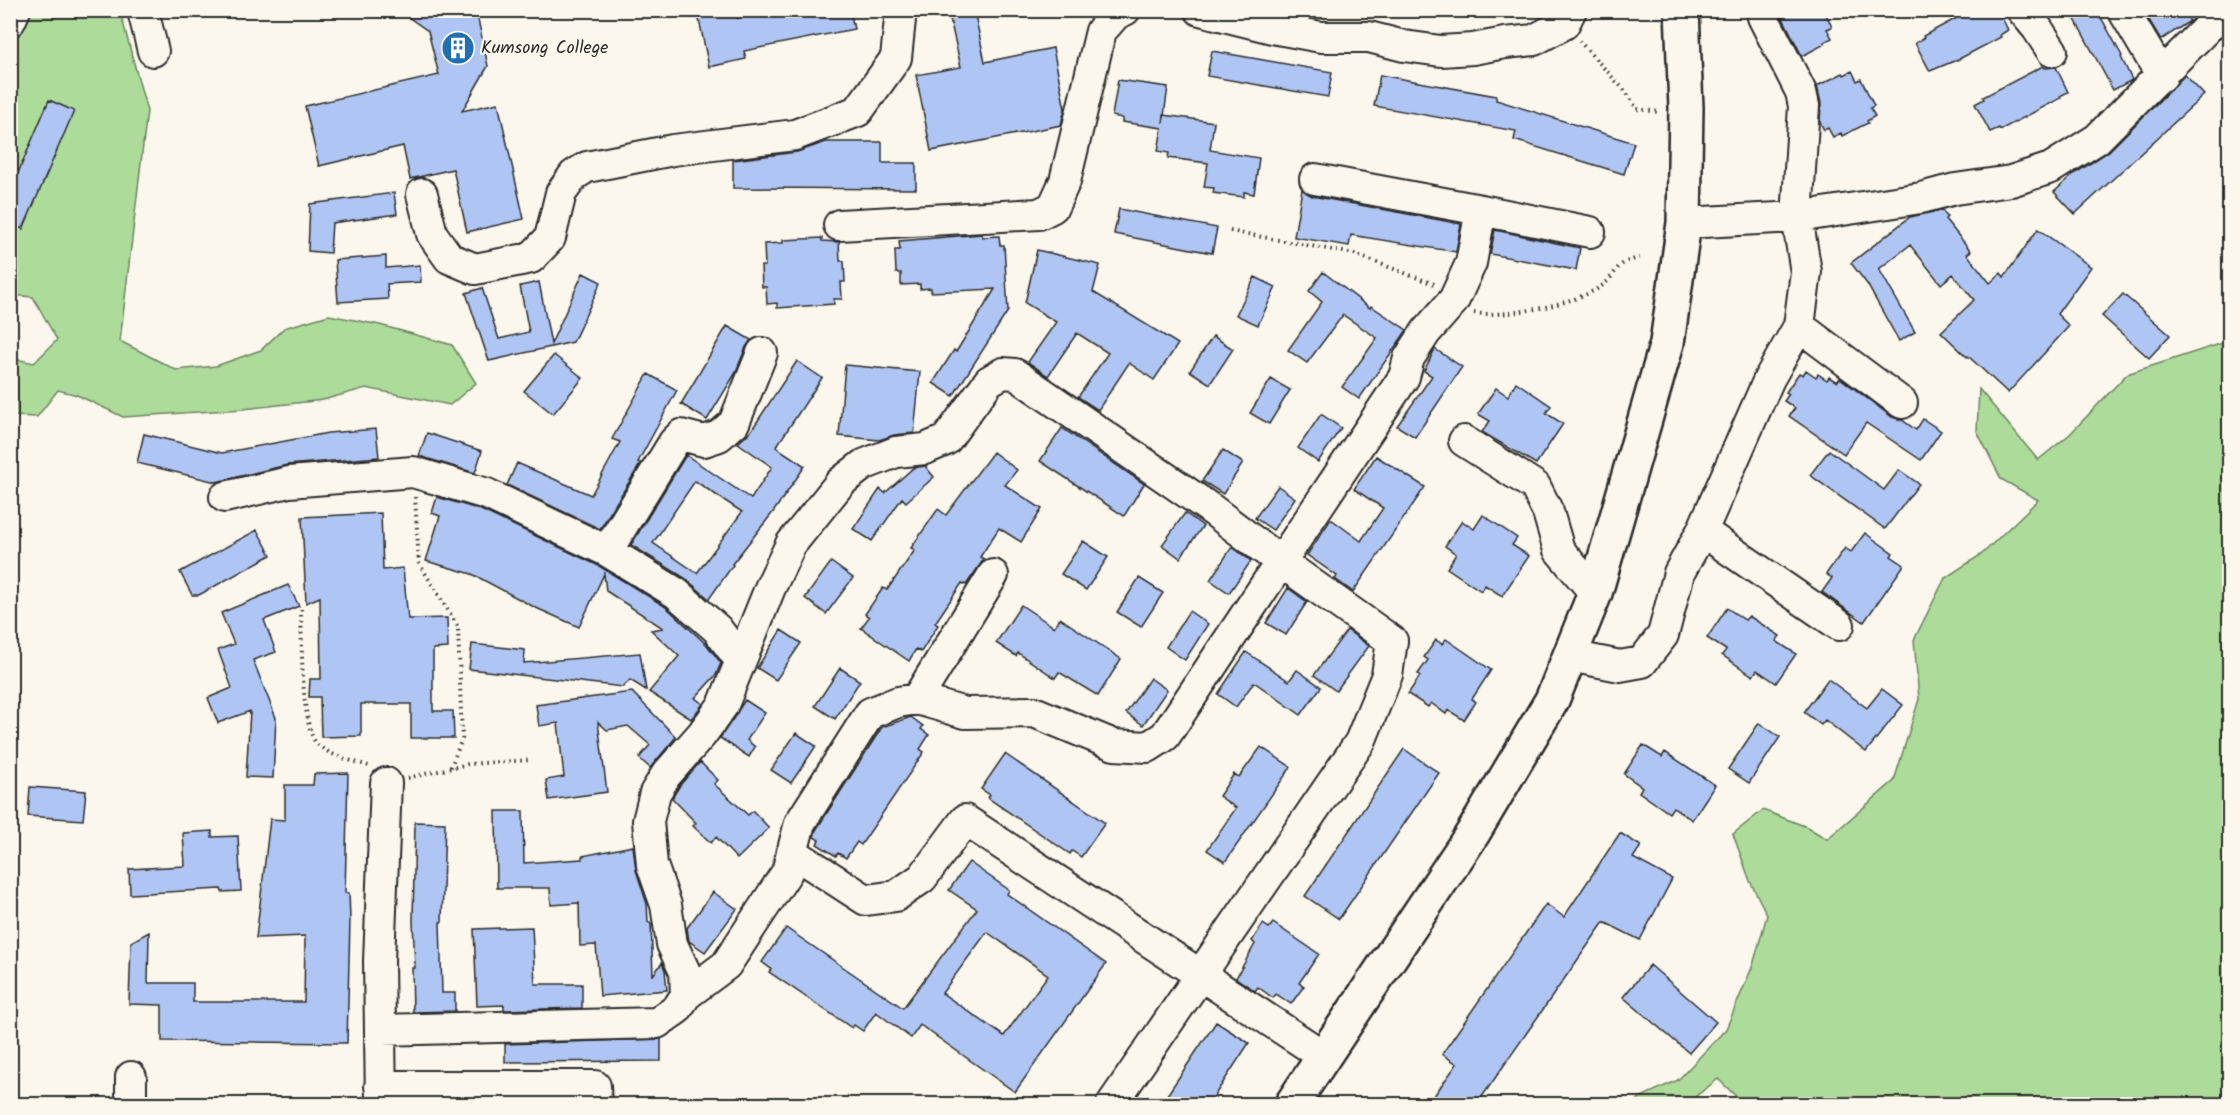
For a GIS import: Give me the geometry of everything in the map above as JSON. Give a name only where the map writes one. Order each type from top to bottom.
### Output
[{"type":"main road","points":[[1292,1104],[1473,833],[1552,700],[1595,593],[1667,344],[1684,223],[1686,108],[1682,10]]},
{"type":"street","points":[[10,21],[15,10]]},
{"type":"street","points":[[146,10],[144,15],[153,51]]},
{"type":"street","points":[[422,194],[432,234],[449,258],[475,269],[531,258],[550,238],[561,193],[573,175],[587,167],[672,150],[795,135],[858,111],[896,58],[901,10]]},
{"type":"street","points":[[839,225],[1039,214],[1053,207],[1065,181],[1101,31],[1116,14],[1125,10]]},
{"type":"street","points":[[1200,10],[1272,28],[1321,37],[1369,37],[1440,51],[1473,49],[1534,40],[1568,17]]},
{"type":"street","points":[[1570,656],[1620,666],[1642,662],[1663,635],[1679,573],[1702,531],[1769,380],[1799,326],[1806,273],[1797,217],[1804,106],[1801,93],[1763,17],[1762,10]]},
{"type":"street","points":[[2022,10],[2052,51]]},
{"type":"street","points":[[2123,10],[2162,76]]},
{"type":"street","points":[[1684,223],[1797,217],[1921,198],[1955,189],[2011,181],[2051,168],[2097,139],[2225,10]]},
{"type":"street","points":[[1315,179],[1590,232]]},
{"type":"street","points":[[380,1030],[657,1023],[677,1009],[686,995],[726,965],[787,872],[800,823],[870,713],[898,702],[917,699],[964,712],[1034,712],[1114,744],[1148,747],[1165,736],[1404,377],[1409,358],[1426,332],[1454,300],[1471,263],[1481,210]]},
{"type":"street","points":[[1799,326],[1902,403]]},
{"type":"street","points":[[607,551],[674,442],[681,435],[704,441],[720,436],[734,423],[762,353]]},
{"type":"street","points":[[686,995],[685,972],[672,944],[666,905],[652,865],[648,821],[655,793],[666,775],[702,734],[723,705],[770,588],[791,544],[841,482],[863,465],[896,452],[925,449],[946,440],[989,381],[1003,374],[1015,375],[1211,509],[1392,641],[1387,675],[1360,742],[1112,1104]]},
{"type":"street","points":[[1464,441],[1535,486],[1548,512],[1559,550],[1595,593]]},
{"type":"street","points":[[225,497],[289,482],[413,472],[487,494],[607,551],[676,593],[717,628],[740,660]]},
{"type":"street","points":[[1702,531],[1839,625]]},
{"type":"street","points":[[917,699],[993,575]]},
{"type":"street","points":[[386,783],[379,961],[380,1095],[595,1086],[596,1104]]},
{"type":"street","points":[[792,852],[866,900],[896,896],[922,878],[965,820],[1325,1057]]},
{"type":"path","points":[[1568,17],[1637,109],[1664,113],[1686,108]]},
{"type":"path","points":[[413,472],[419,563],[458,627],[462,739],[450,769]]},
{"type":"path","points":[[302,609],[307,720],[316,744],[332,754],[370,767],[386,783],[468,764],[531,760]]},
{"type":"green space","points":[[26,11],[120,11],[147,111],[120,341],[176,370],[216,366],[261,350],[284,328],[329,315],[380,325],[452,345],[476,383],[450,405],[366,388],[323,400],[243,409],[123,417],[77,395],[58,390],[37,417],[11,416],[11,358],[34,363],[57,340],[33,297],[11,295],[10,29]]},
{"type":"green space","points":[[2229,341],[2229,1104],[1744,1104],[1718,1079],[1686,1104],[1636,1104],[1639,1098],[1678,1080],[1726,1029],[1753,965],[1767,915],[1750,881],[1733,834],[1763,810],[1807,827],[1827,839],[1894,781],[1919,699],[1914,640],[1945,578],[1982,554],[2038,500],[2001,479],[1977,431],[1979,389],[2038,460],[2070,434],[2127,374]]},
{"type":"building","points":[[398,10],[476,10],[488,66],[462,111],[498,103],[524,219],[467,232],[453,169],[410,179],[403,146],[319,166],[305,106],[439,75],[428,31]]},
{"type":"building","points":[[697,10],[736,10],[737,18],[773,10],[850,10],[854,29],[744,51],[746,59],[709,67]]},
{"type":"building","points":[[948,10],[974,10],[985,62],[1053,48],[1065,109],[1061,125],[931,151],[916,75],[961,67]]},
{"type":"building","points":[[1779,10],[1824,10],[1832,27],[1827,29],[1832,38],[1802,56]]},
{"type":"building","points":[[1972,10],[1998,10],[2008,30],[2000,35],[2001,37],[1930,71],[1915,43],[1924,38],[1923,36]]},
{"type":"building","points":[[2070,10],[2097,10],[2132,80],[2113,90]]},
{"type":"building","points":[[2143,10],[2183,10],[2190,21],[2161,40]]},
{"type":"building","points":[[1212,51],[1332,72],[1328,97],[1207,76]]},
{"type":"building","points":[[2043,66],[2045,68],[2056,67],[2068,92],[2060,96],[2061,98],[2000,130],[1999,128],[1990,132],[1975,104],[1984,99],[1983,97]]},
{"type":"building","points":[[1852,71],[1857,81],[1861,79],[1874,106],[1870,108],[1875,116],[1867,121],[1868,123],[1842,136],[1841,133],[1833,137],[1828,128],[1824,130],[1820,122],[1821,103],[1817,86]]},
{"type":"building","points":[[1380,75],[1496,96],[1496,100],[1634,143],[1624,174],[1514,140],[1516,131],[1374,106]]},
{"type":"building","points":[[2185,75],[2204,95],[2075,214],[2054,192],[2074,174],[2109,151]]},
{"type":"building","points":[[1118,80],[1168,87],[1164,115],[1214,122],[1210,150],[1259,158],[1254,194],[1244,192],[1244,197],[1213,193],[1214,188],[1204,187],[1208,163],[1168,158],[1169,153],[1158,151],[1162,128],[1122,122],[1122,118],[1112,116]]},
{"type":"building","points":[[49,100],[74,111],[23,229],[10,224],[10,192]]},
{"type":"building","points":[[826,142],[882,142],[882,163],[916,163],[916,189],[733,188],[733,160],[797,152]]},
{"type":"building","points":[[1302,189],[1312,196],[1461,224],[1456,252],[1351,235],[1349,246],[1294,237]]},
{"type":"building","points":[[394,193],[397,214],[332,223],[330,253],[308,251],[310,204]]},
{"type":"building","points":[[1119,209],[1217,228],[1212,253],[1114,234]]},
{"type":"building","points":[[1942,210],[1947,217],[1945,219],[1971,251],[1967,254],[1990,283],[2001,273],[2004,277],[2038,229],[2091,267],[2057,314],[2069,326],[2008,393],[1941,332],[1974,300],[1953,274],[1941,284],[1910,245],[1879,269],[1915,332],[1899,341],[1867,284],[1851,263],[1910,217]]},
{"type":"building","points":[[1495,230],[1580,248],[1576,270],[1490,254]]},
{"type":"building","points":[[982,234],[982,237],[999,236],[1000,245],[1004,245],[1008,311],[953,396],[933,383],[954,350],[956,352],[995,289],[931,292],[931,288],[920,289],[920,284],[901,285],[901,273],[896,273],[895,250],[900,250],[899,241]]},
{"type":"building","points":[[822,238],[822,241],[839,242],[840,261],[844,261],[845,282],[841,282],[842,299],[834,299],[834,304],[777,308],[777,303],[767,304],[766,287],[762,287],[761,266],[765,266],[764,244],[783,243],[783,240]]},
{"type":"building","points":[[1037,250],[1100,265],[1093,292],[1178,344],[1154,380],[1129,363],[1098,410],[1078,397],[1108,353],[1077,333],[1048,376],[1028,362],[1056,322],[1025,303]]},
{"type":"building","points":[[386,256],[386,268],[420,265],[421,282],[387,284],[388,299],[338,302],[335,260]]},
{"type":"building","points":[[1323,272],[1370,308],[1371,306],[1407,330],[1359,399],[1342,387],[1377,338],[1343,315],[1307,363],[1288,350],[1322,302],[1309,291]]},
{"type":"building","points":[[583,273],[601,282],[573,342],[489,361],[466,293],[482,288],[499,339],[529,332],[520,286],[539,282],[551,344]]},
{"type":"building","points":[[1255,277],[1276,287],[1258,325],[1236,315]]},
{"type":"building","points":[[2123,294],[2170,335],[2149,358],[2102,316]]},
{"type":"building","points":[[727,326],[751,340],[735,374],[707,420],[681,404]]},
{"type":"building","points":[[1213,336],[1233,349],[1210,384],[1190,371]]},
{"type":"building","points":[[1435,349],[1462,367],[1415,437],[1397,426],[1432,376],[1424,371]]},
{"type":"building","points":[[554,355],[583,378],[553,414],[524,391]]},
{"type":"building","points":[[797,361],[822,378],[776,447],[805,466],[774,511],[732,564],[709,599],[685,578],[631,545],[686,455],[751,499],[772,467],[738,443],[751,431]],"holes":[[[695,481],[742,512],[697,573],[653,543]]]},
{"type":"building","points":[[845,365],[920,372],[914,433],[894,435],[879,440],[839,436]]},
{"type":"building","points":[[1806,370],[1816,377],[1818,374],[1827,380],[1829,377],[1837,382],[1840,378],[1892,417],[1902,420],[1916,430],[1923,419],[1941,431],[1921,460],[1866,423],[1844,454],[1789,416],[1795,408],[1784,401],[1789,394],[1786,392],[1799,373],[1803,375]]},
{"type":"building","points":[[648,374],[677,390],[638,462],[641,463],[600,529],[507,485],[517,463],[591,495],[620,442],[612,439]]},
{"type":"building","points":[[1271,379],[1290,390],[1269,424],[1250,413]]},
{"type":"building","points":[[1516,382],[1551,406],[1546,413],[1563,424],[1536,464],[1482,432],[1490,421],[1478,414],[1496,388],[1508,396]]},
{"type":"building","points":[[1321,414],[1341,428],[1318,462],[1298,448]]},
{"type":"building","points":[[1062,428],[1144,484],[1124,516],[1040,461]]},
{"type":"building","points":[[376,429],[379,457],[287,465],[216,482],[137,463],[144,434],[222,453],[328,433]]},
{"type":"building","points":[[427,433],[482,451],[475,473],[419,456]]},
{"type":"building","points":[[1223,450],[1243,463],[1223,494],[1202,481]]},
{"type":"building","points":[[1829,450],[1884,490],[1899,470],[1919,484],[1885,529],[1810,475]]},
{"type":"building","points":[[993,452],[1017,470],[1005,485],[1042,509],[1021,542],[999,528],[980,557],[984,559],[966,585],[962,583],[935,623],[938,625],[921,652],[916,649],[909,661],[861,628],[869,617],[865,614],[883,588],[887,590],[915,550],[911,548],[938,509],[946,515]]},
{"type":"building","points":[[1376,456],[1425,487],[1353,592],[1335,579],[1337,576],[1307,555],[1331,519],[1361,541],[1383,508],[1354,489]]},
{"type":"building","points":[[925,466],[934,477],[906,502],[902,498],[872,541],[853,529],[880,489],[885,493],[913,468]]},
{"type":"building","points":[[1278,486],[1295,498],[1273,530],[1255,518]]},
{"type":"building","points":[[437,497],[481,510],[599,566],[666,607],[707,645],[721,663],[716,675],[695,698],[703,704],[691,719],[649,692],[679,656],[651,630],[663,628],[606,591],[604,574],[579,627],[534,607],[472,574],[426,561],[440,516],[432,513]]},
{"type":"building","points":[[381,513],[383,570],[403,568],[408,619],[447,618],[448,648],[433,649],[433,711],[453,711],[454,738],[411,738],[411,704],[361,704],[361,736],[321,737],[320,697],[309,697],[310,679],[321,679],[320,597],[306,603],[302,517]]},
{"type":"building","points":[[1185,513],[1203,526],[1180,558],[1162,545]]},
{"type":"building","points":[[1483,515],[1517,538],[1512,545],[1529,556],[1502,596],[1485,585],[1481,591],[1447,568],[1456,554],[1445,546],[1462,521],[1474,529]]},
{"type":"building","points":[[257,530],[271,555],[199,595],[192,595],[180,572]]},
{"type":"building","points":[[1865,533],[1893,553],[1891,556],[1904,565],[1864,622],[1822,592],[1832,578],[1826,574],[1845,548],[1851,552]]},
{"type":"building","points":[[1083,541],[1108,557],[1086,590],[1061,574]]},
{"type":"building","points":[[1232,547],[1251,561],[1229,593],[1210,580]]},
{"type":"building","points":[[831,562],[853,578],[826,614],[805,598]]},
{"type":"building","points":[[1139,578],[1163,593],[1141,627],[1117,612]]},
{"type":"building","points":[[288,585],[299,606],[264,620],[276,652],[253,660],[276,718],[273,778],[246,777],[250,711],[218,723],[208,698],[232,688],[218,650],[234,644],[221,613]]},
{"type":"building","points":[[1288,588],[1307,602],[1286,635],[1266,623]]},
{"type":"building","points":[[1021,605],[1054,627],[1060,618],[1121,659],[1098,696],[1059,672],[1055,678],[1018,653],[1016,656],[996,643]]},
{"type":"building","points":[[1727,608],[1745,620],[1749,616],[1780,636],[1776,641],[1796,654],[1776,683],[1757,670],[1753,676],[1722,655],[1726,650],[1707,638]]},
{"type":"building","points":[[1189,611],[1208,624],[1185,660],[1166,647]]},
{"type":"building","points":[[781,630],[801,643],[776,680],[757,668]]},
{"type":"building","points":[[1347,630],[1369,646],[1336,691],[1314,675]]},
{"type":"building","points":[[1446,639],[1491,670],[1472,699],[1476,702],[1464,720],[1448,710],[1446,714],[1431,703],[1428,707],[1408,694],[1428,660],[1424,657],[1436,640],[1442,644]]},
{"type":"building","points":[[472,644],[525,650],[524,663],[640,653],[646,690],[630,680],[623,687],[469,669]]},
{"type":"building","points":[[1246,652],[1289,681],[1297,670],[1321,687],[1301,715],[1254,682],[1236,707],[1218,694]]},
{"type":"building","points":[[840,668],[860,681],[835,719],[815,706]]},
{"type":"building","points":[[1150,678],[1167,690],[1143,725],[1126,713]]},
{"type":"building","points":[[1828,679],[1867,708],[1882,689],[1903,705],[1866,752],[1825,720],[1821,725],[1804,712]]},
{"type":"building","points":[[632,692],[676,737],[650,768],[639,758],[650,745],[628,726],[607,730],[598,722],[607,792],[549,800],[546,780],[564,777],[558,723],[539,726],[536,705]]},
{"type":"building","points":[[745,700],[765,713],[747,740],[755,747],[749,757],[720,738]]},
{"type":"building","points":[[911,717],[923,726],[921,729],[929,735],[920,749],[924,752],[861,845],[857,842],[846,858],[838,853],[836,856],[817,844],[819,840],[814,837],[816,830],[882,727]]},
{"type":"building","points":[[1759,723],[1780,737],[1749,783],[1728,769]]},
{"type":"building","points":[[796,733],[816,746],[791,783],[771,770]]},
{"type":"building","points":[[1643,745],[1662,757],[1665,752],[1715,785],[1692,820],[1673,807],[1669,813],[1639,792],[1642,787],[1624,774]]},
{"type":"building","points":[[1261,747],[1291,767],[1225,862],[1207,850],[1236,808],[1219,796],[1234,774],[1239,777]]},
{"type":"building","points":[[1404,749],[1439,773],[1339,919],[1305,896]]},
{"type":"building","points":[[1005,754],[1105,823],[1081,857],[1072,851],[1070,854],[988,798],[990,795],[981,789]]},
{"type":"building","points":[[700,762],[718,780],[714,784],[748,815],[753,811],[769,828],[737,859],[716,837],[711,843],[693,826],[696,823],[672,798]]},
{"type":"building","points":[[348,773],[345,893],[349,893],[350,919],[347,1043],[162,1041],[162,1005],[129,1004],[131,942],[149,932],[148,983],[193,983],[193,1002],[304,1002],[305,936],[256,938],[270,819],[285,820],[285,785],[313,785],[314,774]]},
{"type":"building","points":[[30,787],[86,791],[83,820],[28,816]]},
{"type":"building","points":[[496,811],[523,811],[524,863],[582,859],[582,856],[633,846],[636,870],[647,904],[648,922],[651,924],[653,975],[662,963],[667,990],[600,996],[596,945],[580,946],[579,903],[551,905],[550,888],[497,888]]},
{"type":"building","points":[[415,822],[445,823],[442,922],[440,922],[442,993],[455,993],[455,1011],[413,1012]]},
{"type":"building","points":[[212,831],[212,837],[238,836],[241,891],[222,892],[221,889],[130,894],[129,869],[185,866],[183,833]]},
{"type":"building","points":[[1620,833],[1641,846],[1633,858],[1672,879],[1640,940],[1604,922],[1477,1104],[1428,1104],[1457,1064],[1442,1054],[1546,904],[1564,917]]},
{"type":"building","points":[[969,862],[1009,890],[1007,894],[1106,964],[1015,1092],[920,1025],[911,1038],[876,1012],[863,1031],[854,1025],[852,1028],[769,972],[771,969],[762,962],[786,928],[903,1008],[977,909],[949,890]],"holes":[[[987,932],[1048,975],[1004,1036],[942,993]]]},
{"type":"building","points":[[713,892],[737,909],[705,952],[689,941],[687,928]]},
{"type":"building","points":[[1273,923],[1319,954],[1299,983],[1304,986],[1291,1004],[1276,994],[1273,998],[1258,987],[1255,991],[1236,978],[1255,944],[1252,941],[1263,924],[1269,928]]},
{"type":"building","points":[[532,927],[535,984],[582,984],[582,1008],[504,1010],[504,1005],[477,1006],[474,929]]},
{"type":"building","points":[[1650,965],[1716,1022],[1689,1053],[1623,997]]},
{"type":"building","points":[[1216,1022],[1249,1043],[1209,1104],[1161,1104]]},
{"type":"building","points":[[661,1039],[661,1061],[505,1062],[505,1044]]},
{"type":"place","name":"Kumsong College","points":[[458,48]]}]
